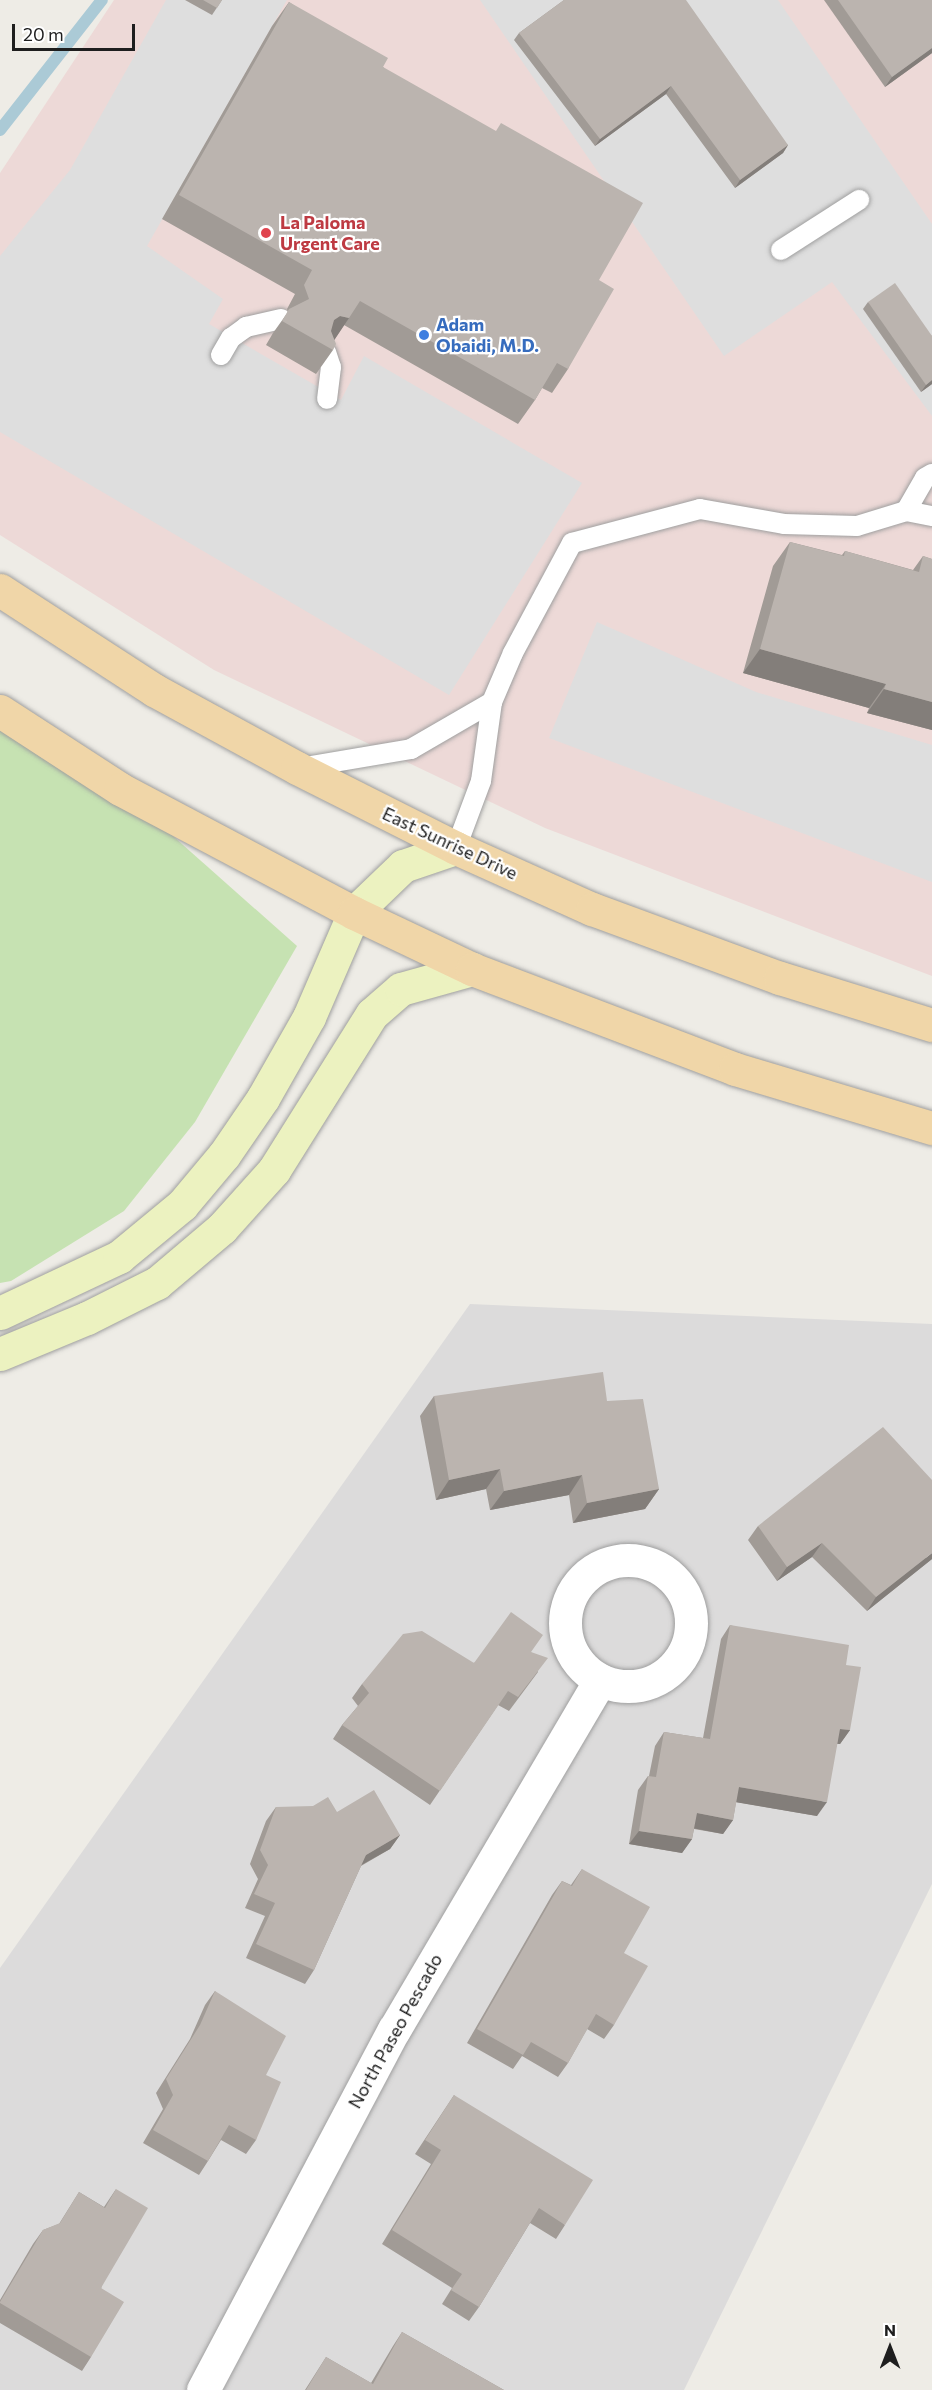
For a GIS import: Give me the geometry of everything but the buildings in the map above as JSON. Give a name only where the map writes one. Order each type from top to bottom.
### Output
[{"type":"main road","name":"East Sunrise Drive","points":[[0,590],[154,690],[297,768],[456,848],[592,909],[780,978],[932,1024]]},
{"type":"main road","points":[[0,711],[120,789],[354,913],[472,969],[735,1070],[932,1128]]},
{"type":"street","points":[[0,1313],[119,1257],[182,1205],[224,1155],[263,1098],[309,1017],[354,913],[403,867],[456,848]]},
{"type":"street","points":[[0,1354],[87,1318],[157,1283],[222,1228],[274,1170],[372,1014],[401,989],[472,969]]},
{"type":"street","name":"North Paseo Pescado","points":[[203,2390],[394,2030],[600,1680]]},
{"type":"lane","points":[[781,250],[859,200]]},
{"type":"lane","points":[[221,355],[231,338],[246,327],[281,319]]},
{"type":"lane","points":[[326,352],[332,367],[327,399]]},
{"type":"lane","points":[[906,511],[925,478],[932,474]]},
{"type":"lane","points":[[456,848],[481,782],[492,702],[513,653],[572,543],[700,509],[784,524],[857,526],[906,511],[932,516]]},
{"type":"lane","points":[[297,768],[411,749],[492,702]]},
{"type":"shaded area","points":[[114,0],[932,0],[932,976],[545,828],[214,670],[0,535],[0,173]]},
{"type":"shaded area","points":[[166,0],[287,0],[147,246],[223,299],[209,324],[341,400],[364,356],[582,483],[449,695],[0,432],[0,256],[70,170]]},
{"type":"shaded area","points":[[480,0],[778,0],[932,224],[932,416],[832,282],[724,356]]},
{"type":"shaded area","points":[[597,622],[756,692],[932,745],[932,882],[549,738]]},
{"type":"shaded area","points":[[470,1304],[932,1324],[932,1884],[684,2390],[0,2390],[0,1968]]},
{"type":"green space","points":[[0,711],[120,789],[297,946],[195,1122],[124,1211],[11,1281],[0,1283]]},
{"type":"waterway","points":[[0,130],[102,0]]},
{"type":"place","name":"La Paloma Urgent Care","points":[[266,233]]},
{"type":"place","name":"Adam Obaidi, M.D.","points":[[424,335]]}]
